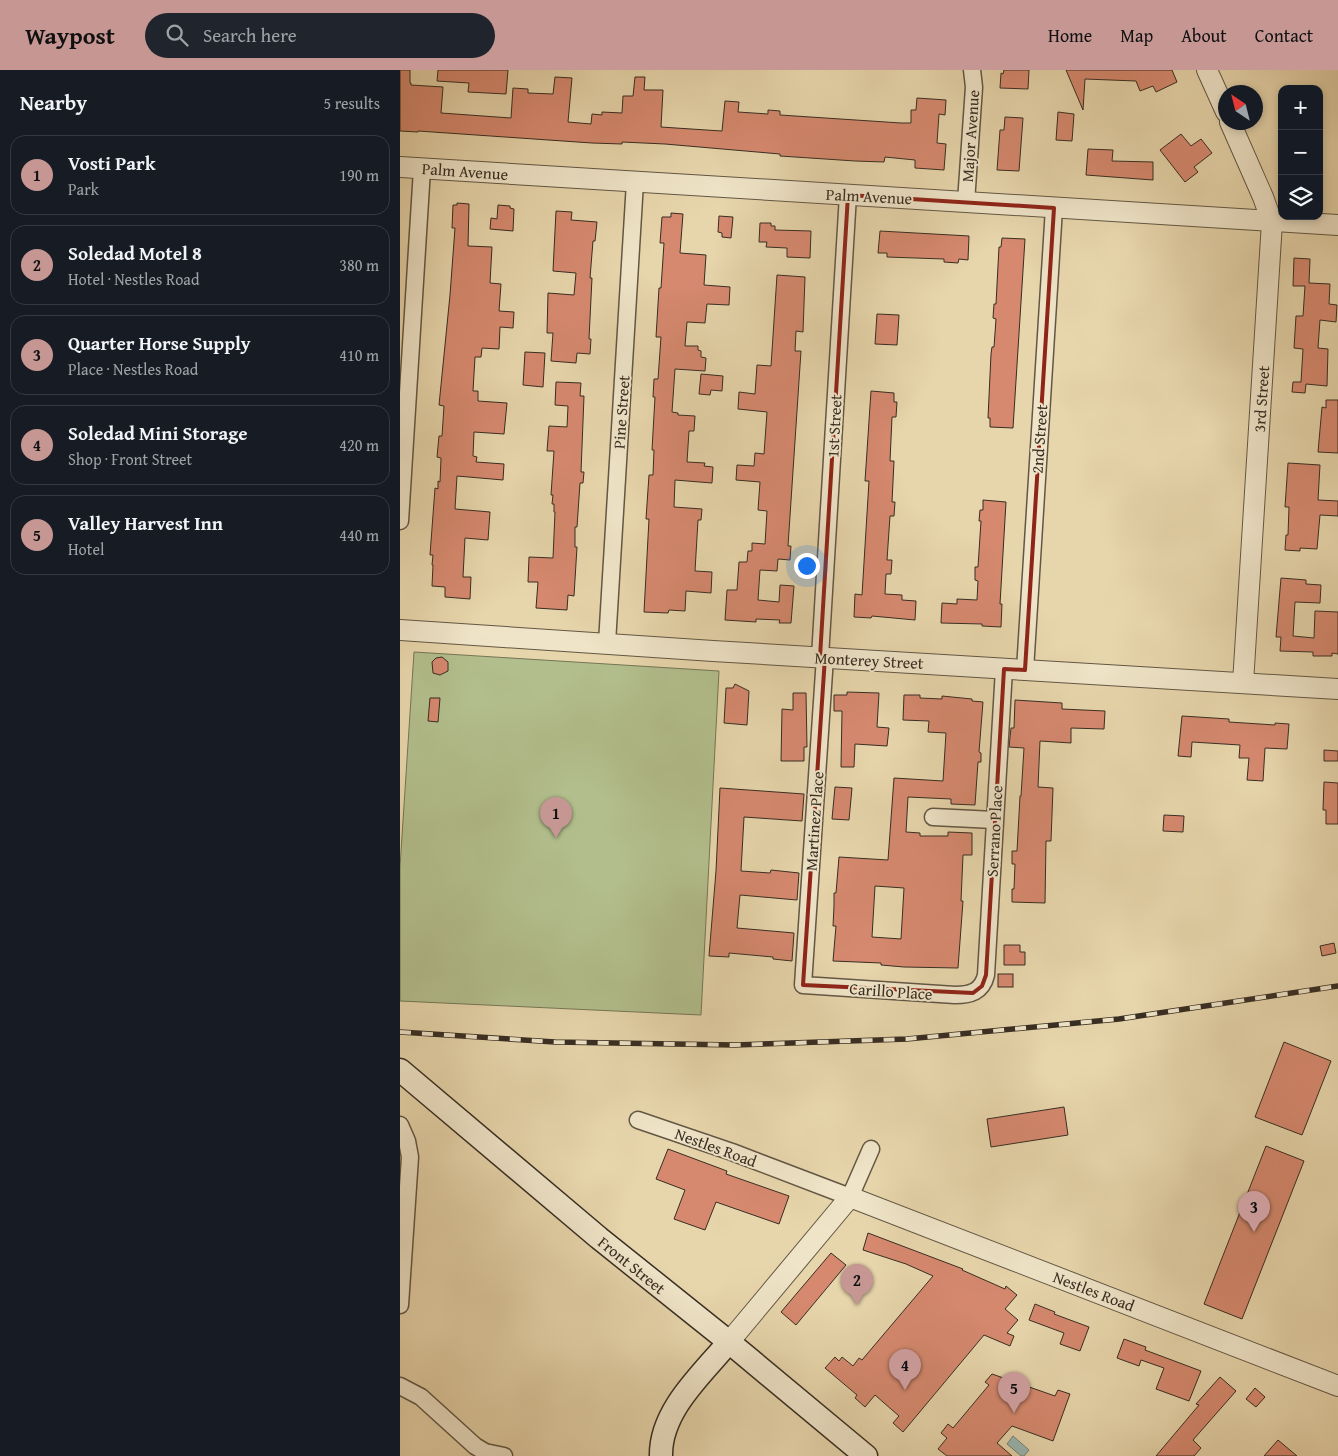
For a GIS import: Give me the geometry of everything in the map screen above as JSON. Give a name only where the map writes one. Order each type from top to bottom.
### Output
[{"type":"main road","name":"Front Street","points":[[400,1070],[599,1238],[866,1456]]},
{"type":"main road","points":[[661,1456],[664,1430],[671,1415],[687,1392],[728,1342]]},
{"type":"street","name":"Major Avenue","points":[[966,202],[974,94],[972,70]]},
{"type":"street","points":[[1207,70],[1218,94]]},
{"type":"street","name":"3rd Street","points":[[1234,130],[1272,222],[1243,684]]},
{"type":"street","name":"Palm Avenue","points":[[400,167],[1338,225]]},
{"type":"street","points":[[400,521],[422,169]]},
{"type":"street","name":"Pine Street","points":[[607,643],[636,182]]},
{"type":"street","name":"1st Street","points":[[822,657],[848,195]]},
{"type":"street","name":"2nd Street","points":[[1025,670],[1054,208]]},
{"type":"street","name":"Monterey Street","points":[[400,630],[1338,689]]},
{"type":"street","name":"Martinez Place","points":[[804,984],[822,657]]},
{"type":"street","name":"Serrano Place","points":[[978,990],[986,975],[1004,668]]},
{"type":"street","points":[[933,818],[994,820]]},
{"type":"street","name":"Carillo Place","points":[[804,984],[955,995],[966,995],[978,990]]},
{"type":"street","name":"Nestles Road","points":[[638,1120],[732,1152],[1338,1386]]},
{"type":"street","points":[[400,1125],[407,1141],[410,1157],[400,1305]]},
{"type":"street","points":[[728,1342],[850,1197],[871,1149]]},
{"type":"street","points":[[400,1386],[421,1397],[475,1446],[485,1452],[504,1456]]},
{"type":"highlighted area","points":[[848,195],[1054,208],[1025,670],[1004,669],[986,975],[982,986],[973,993],[803,985],[825,657],[820,657]]},
{"type":"green space","points":[[414,652],[719,671],[701,1015],[400,1001],[400,867]]},
{"type":"water","points":[[1013,1436],[1029,1450],[1024,1456],[1021,1456],[1007,1444]]},
{"type":"building","points":[[400,70],[410,70],[411,85],[443,87],[441,113],[511,118],[513,88],[528,89],[528,93],[553,94],[555,77],[572,78],[568,122],[591,124],[592,114],[602,115],[602,112],[622,113],[623,96],[633,96],[635,77],[645,77],[644,90],[663,90],[661,127],[722,131],[725,101],[739,102],[738,112],[768,114],[768,110],[780,111],[780,115],[911,123],[911,110],[916,110],[917,98],[946,100],[945,115],[939,114],[937,143],[946,144],[944,170],[915,168],[915,160],[885,157],[884,162],[855,161],[780,156],[780,154],[665,144],[592,143],[400,131]]},
{"type":"building","points":[[438,70],[508,70],[506,94],[468,92],[469,83],[437,81]]},
{"type":"building","points":[[1004,70],[1029,70],[1028,89],[1000,88],[1001,73],[1003,74]]},
{"type":"building","points":[[1066,70],[1172,70],[1177,82],[1156,92],[1153,86],[1140,91],[1136,81],[1085,79],[1083,110]]},
{"type":"building","points":[[1058,112],[1074,114],[1072,141],[1056,140]]},
{"type":"building","points":[[1005,117],[1023,118],[1019,171],[997,170],[1000,130],[1004,130]]},
{"type":"building","points":[[1181,134],[1191,146],[1201,139],[1212,153],[1194,167],[1198,172],[1185,182],[1160,150]]},
{"type":"building","points":[[1088,149],[1113,150],[1112,161],[1153,162],[1153,180],[1086,175]]},
{"type":"building","points":[[457,203],[469,204],[468,246],[492,247],[490,283],[501,284],[499,311],[514,312],[513,328],[500,327],[499,349],[482,348],[481,357],[475,357],[473,391],[478,391],[478,401],[507,403],[504,434],[474,432],[473,456],[477,457],[476,462],[504,464],[503,480],[457,476],[455,509],[490,512],[488,540],[465,538],[463,577],[471,577],[470,599],[445,597],[445,587],[432,586],[433,555],[430,555],[435,488],[438,489],[438,481],[440,482],[441,458],[437,457],[439,436],[442,436],[444,406],[439,405],[455,228],[452,228],[453,205],[457,205]]},
{"type":"building","points":[[498,205],[510,206],[510,208],[514,209],[513,231],[490,229],[491,218],[497,219]]},
{"type":"building","points":[[556,211],[572,212],[571,220],[597,222],[595,241],[593,241],[590,278],[592,278],[590,354],[577,353],[576,363],[551,361],[553,333],[547,333],[548,293],[574,295],[576,273],[553,271]]},
{"type":"building","points":[[671,213],[683,214],[680,253],[706,255],[704,285],[730,287],[729,305],[707,304],[705,323],[687,322],[685,346],[698,346],[698,350],[701,351],[701,357],[706,358],[705,371],[675,369],[672,412],[678,413],[678,415],[695,416],[694,431],[689,431],[687,462],[705,463],[704,466],[713,467],[712,483],[675,480],[674,507],[702,509],[701,520],[698,520],[695,571],[712,572],[711,593],[686,591],[685,611],[669,610],[668,613],[644,612],[649,519],[646,519],[649,475],[653,475],[654,379],[658,379],[661,337],[656,337],[664,243],[660,243],[662,217],[671,217]]},
{"type":"building","points":[[719,216],[733,217],[731,238],[722,237],[722,233],[718,232]]},
{"type":"building","points":[[760,223],[771,223],[771,226],[775,226],[775,230],[811,231],[810,258],[787,257],[787,248],[766,247],[767,242],[759,242]]},
{"type":"building","points":[[880,231],[969,236],[968,260],[959,259],[958,263],[944,262],[944,259],[887,257],[887,253],[878,253]]},
{"type":"building","points":[[1002,238],[1025,239],[1013,428],[990,427],[990,418],[988,418],[991,354],[992,347],[994,347],[996,319],[993,318],[994,304],[996,304],[999,247],[1001,247]]},
{"type":"building","points":[[1294,258],[1310,259],[1309,283],[1330,284],[1329,304],[1337,305],[1336,322],[1320,320],[1318,348],[1328,349],[1327,386],[1306,384],[1305,393],[1292,392],[1293,382],[1301,382],[1303,349],[1294,348],[1296,316],[1303,316],[1305,286],[1293,286]]},
{"type":"building","points":[[777,275],[805,277],[803,332],[796,331],[795,351],[801,351],[788,546],[791,546],[790,560],[778,559],[777,571],[760,570],[758,600],[779,602],[780,585],[794,586],[791,623],[779,623],[780,620],[756,619],[756,622],[725,620],[727,590],[737,590],[739,562],[747,562],[748,551],[752,551],[752,543],[765,544],[767,511],[758,510],[760,482],[736,480],[737,465],[754,466],[755,453],[764,454],[767,412],[738,409],[739,392],[755,394],[757,365],[771,366]]},
{"type":"building","points":[[877,314],[899,315],[897,345],[875,344]]},
{"type":"building","points":[[525,352],[545,353],[543,387],[523,385]]},
{"type":"building","points":[[701,374],[723,376],[722,391],[711,390],[710,395],[699,394]]},
{"type":"building","points":[[556,382],[581,383],[580,396],[584,396],[581,472],[584,472],[583,483],[580,483],[577,527],[575,527],[575,547],[577,547],[574,596],[568,595],[567,610],[536,608],[538,582],[528,582],[529,557],[553,558],[555,512],[554,504],[552,504],[553,495],[551,495],[554,451],[547,451],[549,426],[567,427],[568,406],[555,405]]},
{"type":"building","points":[[871,391],[894,393],[894,402],[897,402],[896,417],[892,417],[890,461],[894,461],[892,502],[895,502],[894,516],[890,516],[887,560],[892,560],[891,574],[886,574],[885,594],[902,595],[902,600],[916,601],[915,620],[872,616],[871,618],[854,617],[855,594],[862,595],[869,481],[865,481]]},
{"type":"building","points":[[1326,400],[1338,400],[1338,453],[1318,452],[1322,407],[1326,408]]},
{"type":"building","points":[[1288,463],[1320,465],[1318,500],[1338,501],[1338,516],[1320,515],[1317,549],[1300,548],[1300,551],[1285,550],[1286,535],[1288,535],[1289,507],[1285,507]]},
{"type":"building","points":[[983,500],[1006,502],[1000,604],[1002,604],[1001,627],[982,626],[982,624],[941,623],[942,603],[957,604],[957,599],[977,600],[978,581],[975,580],[975,567],[978,567],[981,521],[979,521],[980,510],[983,510]]},
{"type":"building","points":[[1281,578],[1306,580],[1306,584],[1321,585],[1320,603],[1295,602],[1293,636],[1314,638],[1315,611],[1338,612],[1338,654],[1332,653],[1332,656],[1313,656],[1313,652],[1280,651],[1281,637],[1276,637]]},
{"type":"building","points":[[442,657],[448,662],[448,671],[440,675],[433,673],[432,662],[436,658]]},
{"type":"building","points":[[735,684],[749,691],[747,725],[724,723],[726,688],[733,688]]},
{"type":"building","points":[[847,692],[879,693],[877,727],[889,728],[887,746],[855,744],[854,767],[841,767],[842,711],[834,711],[834,695],[847,695]]},
{"type":"building","points":[[793,693],[806,693],[807,747],[804,747],[804,761],[781,761],[782,709],[793,710]]},
{"type":"building","points":[[904,695],[920,695],[920,698],[942,699],[942,696],[983,702],[979,752],[981,753],[981,762],[978,762],[975,805],[951,804],[951,799],[908,797],[906,832],[920,833],[920,836],[948,836],[948,832],[972,833],[972,855],[963,855],[961,901],[963,901],[958,968],[904,967],[881,965],[881,963],[833,961],[836,926],[833,926],[834,893],[836,893],[839,857],[888,860],[894,778],[943,781],[946,733],[928,732],[929,721],[903,720]],"holes":[[[875,886],[904,888],[901,939],[872,937]]]},
{"type":"building","points":[[430,698],[440,698],[438,722],[428,721]]},
{"type":"building","points":[[1015,700],[1062,703],[1062,709],[1105,711],[1104,729],[1071,728],[1071,743],[1040,741],[1038,787],[1053,788],[1051,841],[1046,841],[1045,903],[1012,902],[1015,864],[1012,864],[1012,851],[1017,851],[1024,748],[1009,747],[1011,728],[1014,728]]},
{"type":"building","points":[[1182,716],[1229,719],[1229,722],[1289,724],[1287,749],[1265,748],[1263,781],[1247,780],[1249,758],[1239,758],[1240,745],[1192,742],[1191,757],[1178,756]]},
{"type":"building","points":[[1324,750],[1338,751],[1338,761],[1324,761]]},
{"type":"building","points":[[1324,782],[1338,783],[1338,824],[1326,824],[1326,810],[1323,810]]},
{"type":"building","points":[[835,787],[852,788],[849,820],[832,819]]},
{"type":"building","points":[[720,788],[804,794],[802,821],[744,817],[741,871],[770,873],[771,870],[799,873],[797,900],[740,895],[737,928],[794,933],[792,961],[773,959],[773,957],[729,953],[729,957],[709,956]]},
{"type":"building","points":[[1164,815],[1184,816],[1183,832],[1163,831]]},
{"type":"building","points":[[1334,943],[1336,953],[1322,956],[1320,946]]},
{"type":"building","points":[[1004,945],[1020,945],[1020,952],[1025,952],[1025,965],[1004,965]]},
{"type":"building","points":[[998,974],[1013,974],[1013,987],[998,987]]},
{"type":"building","points":[[1284,1042],[1331,1061],[1302,1135],[1255,1117]]},
{"type":"building","points":[[1064,1107],[1068,1135],[991,1147],[987,1119]]},
{"type":"building","points":[[1266,1146],[1304,1161],[1242,1319],[1204,1304]]},
{"type":"building","points":[[668,1149],[727,1171],[726,1174],[789,1196],[779,1224],[716,1202],[705,1230],[674,1219],[685,1190],[656,1179]]},
{"type":"building","points":[[868,1233],[963,1269],[1005,1289],[1006,1286],[1017,1295],[1005,1309],[1018,1320],[1007,1333],[1014,1336],[1010,1346],[984,1335],[903,1432],[893,1423],[899,1416],[875,1395],[865,1407],[855,1398],[857,1395],[825,1368],[835,1357],[839,1361],[842,1357],[853,1366],[859,1358],[862,1360],[933,1276],[906,1264],[863,1250]]},
{"type":"building","points":[[831,1253],[846,1265],[796,1325],[781,1312]]},
{"type":"building","points":[[1035,1304],[1055,1312],[1054,1314],[1089,1327],[1080,1351],[1060,1344],[1064,1333],[1029,1320]]},
{"type":"building","points":[[1124,1339],[1146,1347],[1145,1350],[1201,1371],[1189,1401],[1156,1389],[1164,1368],[1141,1360],[1139,1366],[1117,1358]]},
{"type":"building","points":[[992,1374],[1055,1396],[1058,1390],[1070,1394],[1053,1441],[1012,1426],[997,1443],[1012,1456],[947,1456],[938,1449],[947,1438],[941,1433],[948,1424],[953,1428],[989,1385],[985,1382]]},
{"type":"building","points":[[1220,1377],[1236,1391],[1193,1440],[1201,1448],[1194,1456],[1156,1456],[1199,1405],[1196,1404]]},
{"type":"building","points":[[1255,1388],[1265,1397],[1256,1407],[1246,1399]]},
{"type":"building","points":[[1278,1440],[1297,1456],[1264,1456]]},
{"type":"railway","points":[[400,1032],[555,1042],[735,1045],[907,1039],[1119,1019],[1338,986]]},
{"type":"place","name":"Vosti Park","points":[[556,838]]},
{"type":"place","name":"Quarter Horse Supply","points":[[1254,1232]]},
{"type":"place","name":"Soledad Motel 8","points":[[857,1305]]},
{"type":"place","name":"Soledad Mini Storage","points":[[905,1390]]},
{"type":"place","name":"Valley Harvest Inn","points":[[1014,1413]]}]
